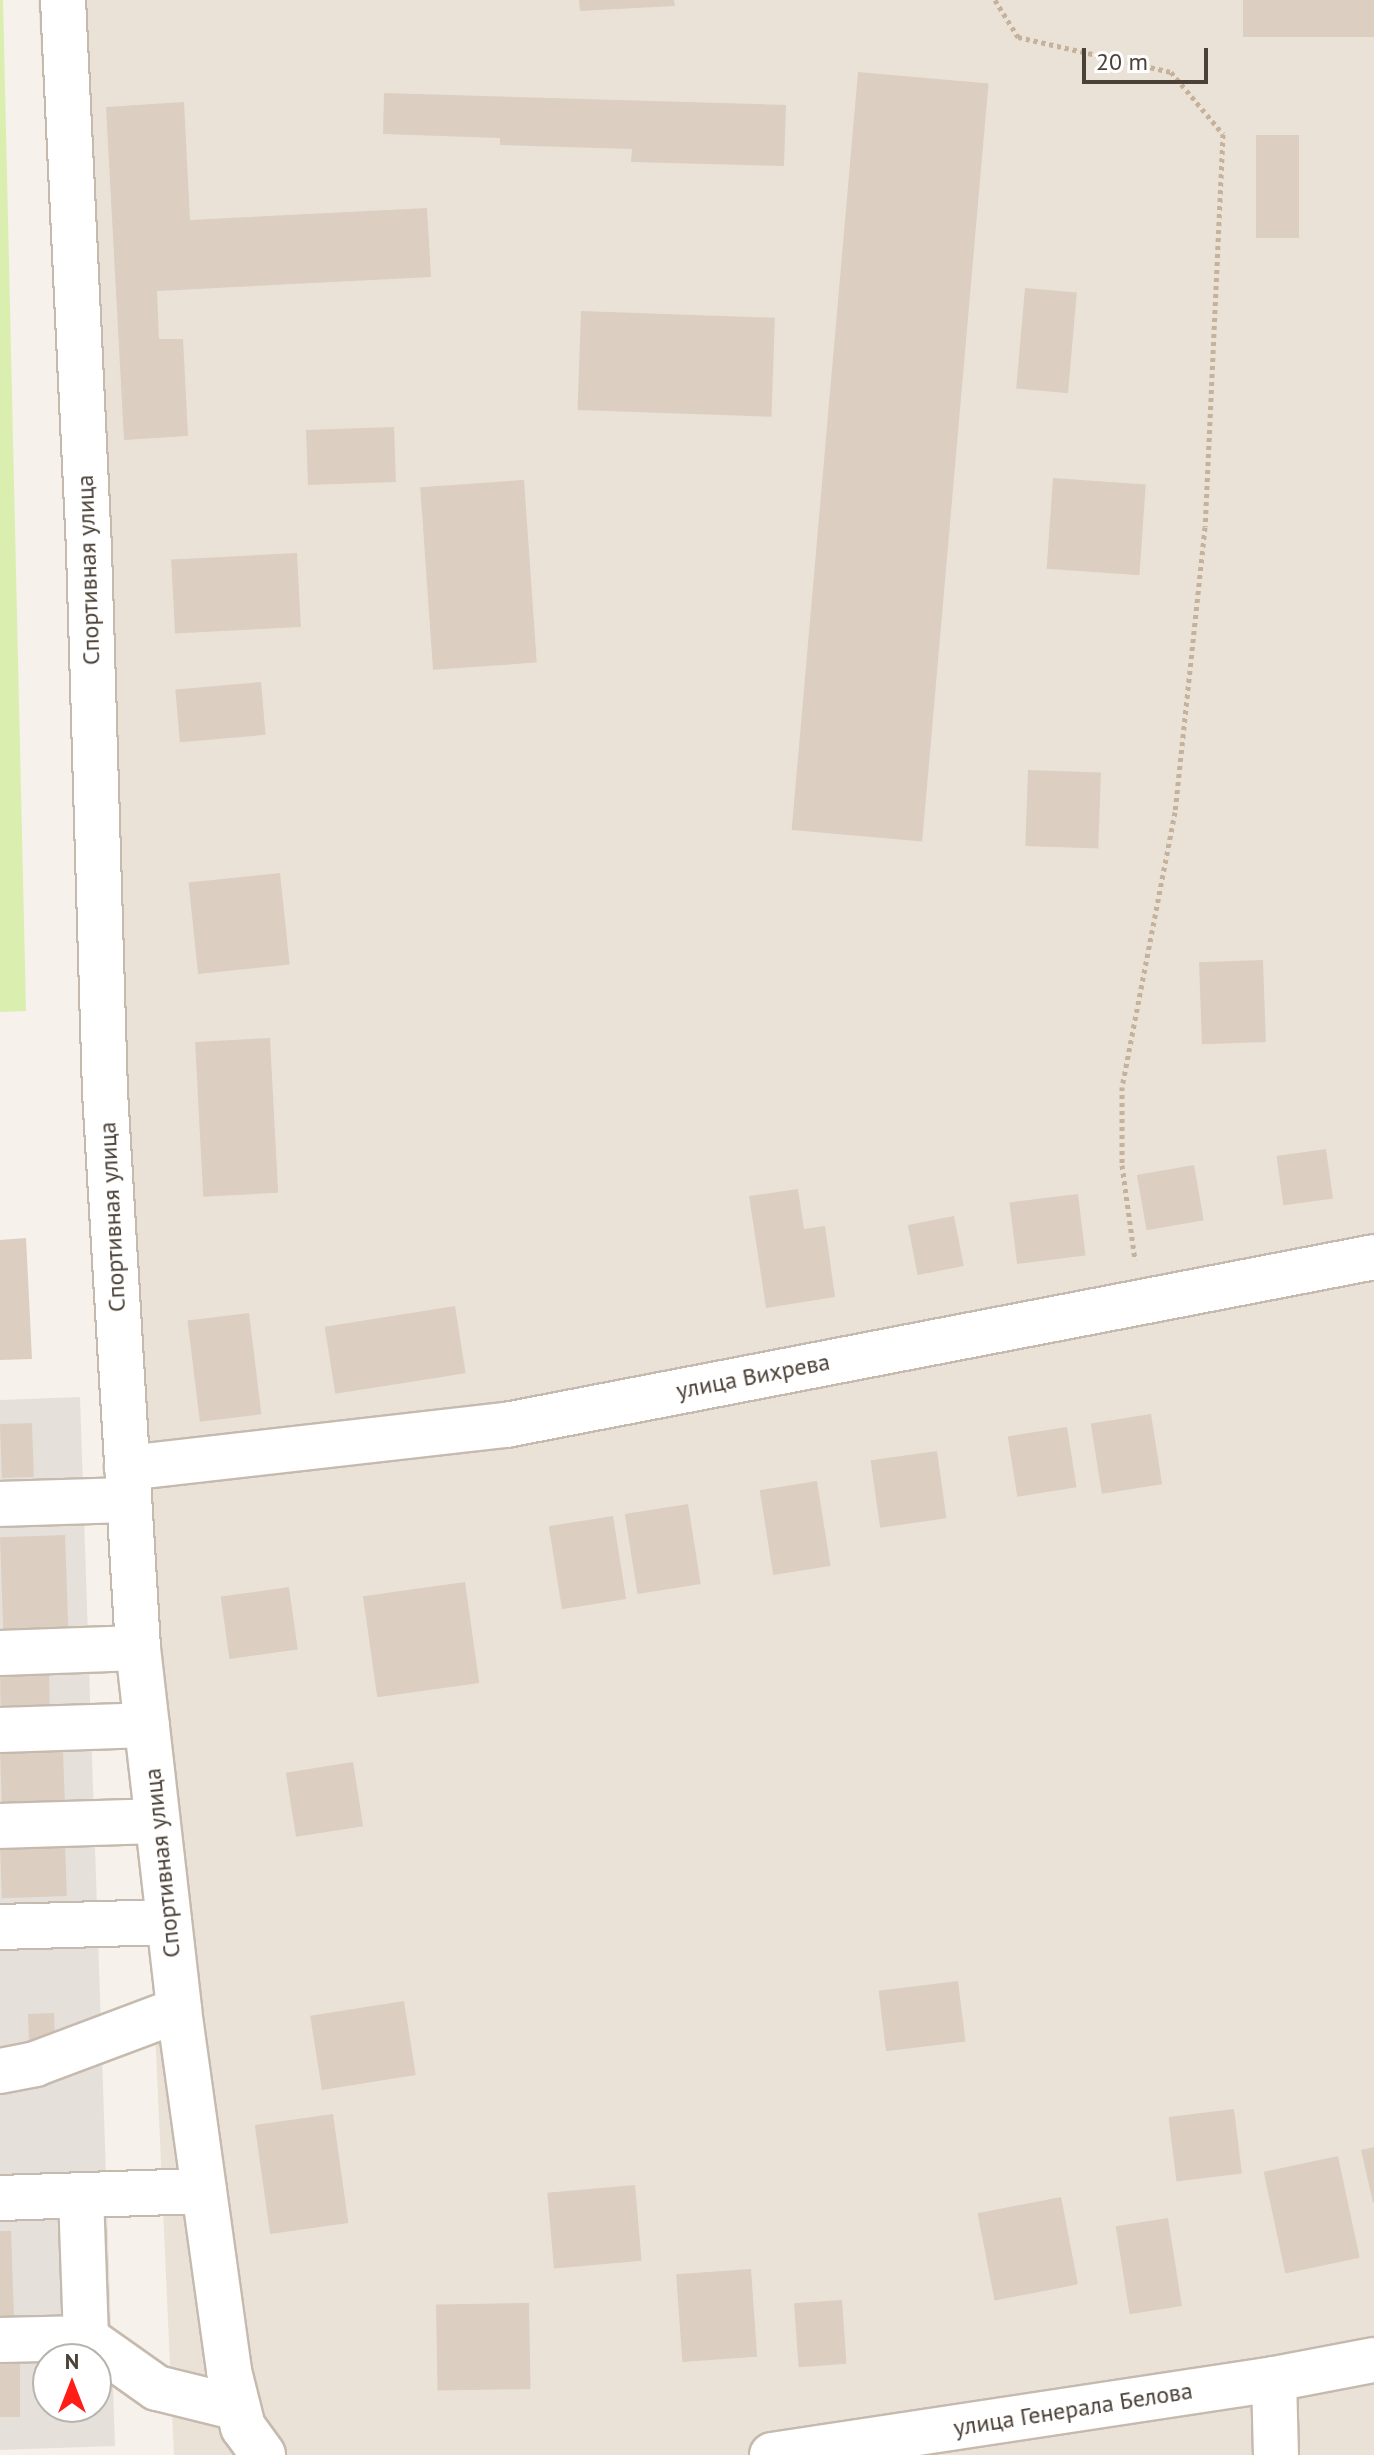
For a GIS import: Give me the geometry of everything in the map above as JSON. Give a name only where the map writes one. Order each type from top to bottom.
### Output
[{"type":"street","name":"Спортивная улица","points":[[63,0],[89,550],[105,1092],[138,1648],[179,2010],[229,2371],[248,2430]]},
{"type":"street","name":"улица Вихрева","points":[[0,1504],[506,1425],[1374,1257]]},
{"type":"street","points":[[0,1653],[138,1648]]},
{"type":"street","points":[[0,1730],[147,1725]]},
{"type":"street","points":[[0,1826],[157,1821]]},
{"type":"street","points":[[0,1927],[169,1922]]},
{"type":"street","points":[[0,2071],[35,2064],[179,2010]]},
{"type":"street","points":[[0,2198],[204,2191]]},
{"type":"street","points":[[81,2195],[86,2338]]},
{"type":"street","points":[[0,2340],[86,2338],[157,2388],[248,2430]]},
{"type":"street","name":"улица Генерала Белова","points":[[772,2455],[1274,2379],[1374,2360]]},
{"type":"street","points":[[1274,2379],[1276,2455]]},
{"type":"path","points":[[995,0],[1018,37],[1171,72],[1223,134],[1204,543],[1175,812],[1122,1087],[1122,1165],[1141,1300]]},
{"type":"shaded area","points":[[38,0],[1374,0],[1374,2455],[174,2455],[138,1648]]},
{"type":"shaded area","points":[[80,1397],[112,2343],[32,2343],[32,2423],[112,2423],[112,2356],[115,2446],[0,2450],[0,1400]]},
{"type":"green space","points":[[0,0],[3,0],[26,1011],[0,1012]]},
{"type":"building","points":[[579,0],[674,0],[675,6],[580,11]]},
{"type":"building","points":[[1243,0],[1374,0],[1374,37],[1243,37]]},
{"type":"building","points":[[858,72],[989,83],[922,842],[792,830]]},
{"type":"building","points":[[384,93],[786,105],[784,166],[631,162],[632,149],[500,145],[500,138],[383,134]]},
{"type":"building","points":[[184,102],[190,220],[427,208],[431,277],[157,291],[159,339],[183,339],[188,436],[124,440],[106,107]]},
{"type":"building","points":[[1256,135],[1299,135],[1299,238],[1256,238]]},
{"type":"building","points":[[1025,288],[1077,293],[1068,393],[1016,389]]},
{"type":"building","points":[[581,311],[775,318],[771,417],[578,410]]},
{"type":"building","points":[[394,427],[396,482],[308,485],[306,430]]},
{"type":"building","points":[[1053,478],[1146,484],[1139,575],[1047,569]]},
{"type":"building","points":[[524,480],[537,663],[433,670],[420,487]]},
{"type":"building","points":[[297,553],[301,627],[175,633],[171,560]]},
{"type":"building","points":[[261,682],[266,735],[180,742],[175,689]]},
{"type":"building","points":[[1028,770],[1101,773],[1098,849],[1025,846]]},
{"type":"building","points":[[280,873],[290,964],[198,974],[189,883]]},
{"type":"building","points":[[1263,960],[1266,1042],[1202,1044],[1199,962]]},
{"type":"building","points":[[270,1038],[278,1193],[203,1197],[195,1042]]},
{"type":"building","points":[[1326,1149],[1333,1199],[1283,1205],[1276,1156]]},
{"type":"building","points":[[1194,1165],[1204,1220],[1147,1230],[1137,1175]]},
{"type":"building","points":[[798,1189],[804,1229],[825,1226],[835,1297],[766,1308],[749,1196]]},
{"type":"building","points":[[1078,1194],[1086,1256],[1017,1264],[1010,1202]]},
{"type":"building","points":[[954,1216],[964,1266],[918,1275],[908,1225]]},
{"type":"building","points":[[26,1238],[32,1359],[0,1360],[0,1240]]},
{"type":"building","points":[[455,1306],[466,1373],[335,1394],[325,1327]]},
{"type":"building","points":[[249,1313],[261,1414],[200,1422],[187,1321]]},
{"type":"building","points":[[1151,1414],[1162,1484],[1102,1494],[1091,1424]]},
{"type":"building","points":[[32,1423],[34,1477],[2,1478],[0,1424]]},
{"type":"building","points":[[1067,1427],[1077,1487],[1017,1497],[1008,1436]]},
{"type":"building","points":[[937,1451],[946,1518],[880,1528],[871,1460]]},
{"type":"building","points":[[817,1481],[830,1566],[773,1575],[760,1490]]},
{"type":"building","points":[[688,1504],[701,1584],[637,1594],[625,1514]]},
{"type":"building","points":[[613,1516],[626,1599],[562,1609],[549,1526]]},
{"type":"building","points":[[65,1535],[68,1629],[3,1631],[0,1537]]},
{"type":"building","points":[[465,1582],[479,1683],[377,1697],[363,1596]]},
{"type":"building","points":[[289,1587],[298,1649],[229,1659],[221,1597]]},
{"type":"building","points":[[49,1666],[50,1705],[1,1706],[0,1667]]},
{"type":"building","points":[[63,1749],[65,1802],[2,1804],[0,1751]]},
{"type":"building","points":[[353,1762],[363,1826],[296,1837],[286,1773]]},
{"type":"building","points":[[65,1843],[67,1896],[2,1898],[0,1845]]},
{"type":"building","points":[[958,1981],[965,2042],[886,2051],[879,1991]]},
{"type":"building","points":[[404,2001],[416,2075],[322,2090],[310,2016]]},
{"type":"building","points":[[54,2013],[55,2045],[29,2046],[28,2014]]},
{"type":"building","points":[[1234,2109],[1242,2174],[1176,2182],[1168,2117]]},
{"type":"building","points":[[333,2114],[348,2223],[270,2234],[255,2125]]},
{"type":"building","points":[[1374,2147],[1374,2202],[1373,2203],[1361,2150]]},
{"type":"building","points":[[1338,2156],[1360,2258],[1285,2274],[1264,2172]]},
{"type":"building","points":[[635,2185],[642,2261],[554,2268],[547,2193]]},
{"type":"building","points":[[1061,2197],[1078,2284],[995,2301],[978,2213]]},
{"type":"building","points":[[1168,2218],[1182,2306],[1130,2314],[1116,2226]]},
{"type":"building","points":[[0,2231],[11,2231],[14,2319],[0,2319]]},
{"type":"building","points":[[751,2269],[757,2357],[682,2362],[676,2274]]},
{"type":"building","points":[[842,2300],[846,2364],[799,2367],[794,2303]]},
{"type":"building","points":[[529,2303],[531,2389],[438,2391],[436,2305]]},
{"type":"building","points":[[0,2362],[20,2362],[20,2417],[0,2417]]}]
